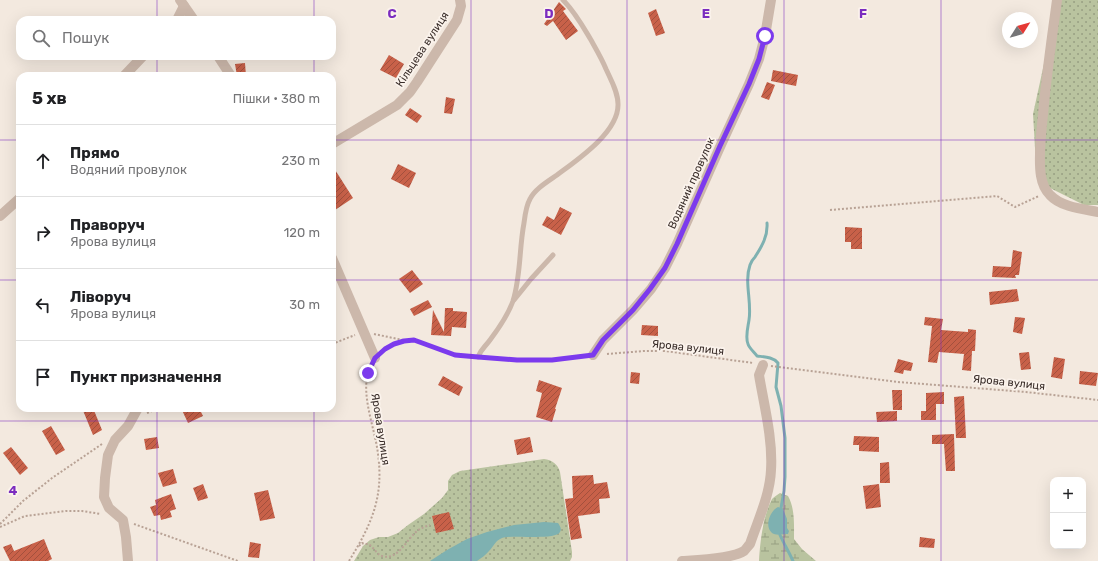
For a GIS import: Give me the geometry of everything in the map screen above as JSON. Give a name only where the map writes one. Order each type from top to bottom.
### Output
[{"type":"street","name":"Водяний провулок","points":[[593,355],[603,340],[633,310],[665,268],[749,84],[765,36],[771,0]]},
{"type":"street","points":[[1057,0],[1041,134],[1041,177],[1049,195],[1056,201],[1098,212]]},
{"type":"street","name":"Кільцева вулиця","points":[[336,142],[397,105],[410,92],[457,20],[462,2]]},
{"type":"street","points":[[178,16],[182,3]]},
{"type":"street","points":[[182,3],[191,16]]},
{"type":"street","points":[[128,72],[139,60]]},
{"type":"street","points":[[221,60],[228,72]]},
{"type":"street","points":[[0,216],[16,202]]},
{"type":"street","points":[[336,267],[375,358]]},
{"type":"street","points":[[682,561],[734,554],[745,550],[750,544],[768,492],[771,470],[770,446],[759,375],[767,365]]},
{"type":"street","points":[[128,561],[124,520],[109,508],[104,497],[105,478],[108,455],[115,440],[140,412]]},
{"type":"lane","points":[[478,357],[480,351],[489,342],[499,328],[512,302],[518,282],[522,230],[530,197],[596,144],[612,124],[618,109],[616,95],[603,61],[576,14],[563,0]]},
{"type":"lane","points":[[512,302],[553,255]]},
{"type":"path","points":[[830,210],[997,196],[1015,207],[1047,191]]},
{"type":"path","name":"Ярова вулиця","points":[[349,561],[371,520],[379,491],[380,477],[378,454],[366,388],[368,373],[375,358],[385,349],[404,341],[414,340],[455,355],[517,360],[552,360],[644,350],[665,351],[898,382],[1026,392],[1098,400]]},
{"type":"path","points":[[0,524],[28,496],[103,444]]},
{"type":"path","points":[[357,547],[362,543],[368,544],[381,556],[387,557],[396,554],[402,549],[412,535],[420,529],[430,525]]},
{"type":"green space","points":[[1058,0],[1098,0],[1098,205],[1084,205],[1050,188],[1036,165],[1033,114]]},
{"type":"green space","points":[[544,459],[550,460],[554,463],[560,472],[572,552],[570,561],[354,561],[363,546],[370,540],[379,537],[388,537],[398,533],[424,514],[442,498],[448,490],[448,481],[452,475],[460,471]]},
{"type":"green space","points":[[780,493],[788,496],[792,506],[794,517],[794,539],[802,549],[816,561],[759,561],[761,538],[766,513],[772,499]]},
{"type":"water","points":[[778,507],[783,509],[787,519],[788,534],[780,535],[772,533],[768,527],[770,515]]},
{"type":"water","points":[[544,522],[558,523],[561,531],[557,535],[542,537],[502,538],[477,561],[430,561],[467,539],[487,532],[514,525]]},
{"type":"building","points":[[559,2],[566,9],[563,11],[578,31],[566,40],[553,21],[547,26],[544,24]]},
{"type":"building","points":[[656,9],[665,33],[656,36],[648,13]]},
{"type":"building","points":[[389,55],[404,64],[396,78],[380,70]]},
{"type":"building","points":[[245,63],[246,72],[236,72],[235,64]]},
{"type":"building","points":[[773,70],[798,75],[796,86],[771,81]]},
{"type":"building","points":[[767,82],[775,85],[769,100],[761,97]]},
{"type":"building","points":[[446,97],[455,99],[452,114],[444,113]]},
{"type":"building","points":[[410,108],[422,116],[417,123],[405,115]]},
{"type":"building","points":[[398,164],[416,173],[409,188],[391,179]]},
{"type":"building","points":[[336,171],[353,198],[336,209]]},
{"type":"building","points":[[560,207],[572,213],[561,235],[542,225],[547,216],[554,220]]},
{"type":"building","points":[[845,227],[862,228],[862,249],[851,249],[851,242],[845,242]]},
{"type":"building","points":[[1013,250],[1022,252],[1019,275],[1015,275],[1016,278],[992,277],[993,266],[1011,267]]},
{"type":"building","points":[[412,270],[423,284],[410,293],[399,279]]},
{"type":"building","points":[[1017,289],[1019,301],[990,305],[989,292]]},
{"type":"building","points":[[428,300],[432,307],[414,316],[410,309]]},
{"type":"building","points":[[445,308],[453,308],[453,311],[467,312],[466,328],[452,327],[451,336],[431,335],[433,310],[444,332]]},
{"type":"building","points":[[925,317],[943,319],[941,330],[968,332],[968,329],[976,330],[975,351],[972,351],[971,371],[962,370],[964,354],[939,352],[937,363],[928,362],[932,326],[924,325]]},
{"type":"building","points":[[1015,317],[1025,318],[1022,334],[1013,332]]},
{"type":"building","points":[[642,325],[658,326],[658,336],[641,335]]},
{"type":"building","points":[[1029,352],[1031,369],[1021,370],[1019,353]]},
{"type":"building","points":[[1054,357],[1065,359],[1062,379],[1051,377]]},
{"type":"building","points":[[898,359],[913,363],[911,371],[904,370],[903,374],[894,372]]},
{"type":"building","points":[[1080,371],[1098,373],[1096,386],[1079,384]]},
{"type":"building","points":[[631,372],[640,373],[639,384],[630,383]]},
{"type":"building","points":[[443,376],[463,387],[459,396],[438,385]]},
{"type":"building","points":[[539,380],[562,388],[552,422],[536,417],[542,393],[536,391]]},
{"type":"building","points":[[892,390],[902,390],[902,410],[893,410]]},
{"type":"building","points":[[944,392],[944,404],[936,404],[936,420],[921,420],[921,411],[926,411],[926,393]]},
{"type":"building","points":[[964,396],[966,438],[956,438],[954,397]]},
{"type":"building","points":[[897,411],[897,421],[877,422],[876,412]]},
{"type":"building","points":[[84,412],[95,412],[102,430],[93,435]]},
{"type":"building","points":[[183,412],[201,412],[203,416],[188,423]]},
{"type":"building","points":[[51,426],[65,450],[56,455],[42,431]]},
{"type":"building","points":[[954,434],[955,471],[946,471],[944,444],[932,444],[932,435]]},
{"type":"building","points":[[854,436],[879,437],[879,452],[859,451],[859,445],[853,445]]},
{"type":"building","points":[[157,437],[159,448],[146,450],[144,439]]},
{"type":"building","points":[[530,437],[533,452],[517,455],[514,440]]},
{"type":"building","points":[[11,447],[28,468],[20,475],[3,453]]},
{"type":"building","points":[[889,462],[890,483],[880,483],[880,463]]},
{"type":"building","points":[[173,469],[177,483],[163,487],[158,473]]},
{"type":"building","points":[[593,475],[594,484],[607,482],[610,498],[599,499],[600,513],[578,516],[582,538],[571,540],[565,499],[573,498],[572,476]]},
{"type":"building","points":[[203,484],[208,498],[198,501],[193,488]]},
{"type":"building","points":[[879,484],[881,507],[866,509],[863,486]]},
{"type":"building","points":[[268,490],[275,518],[260,521],[254,493]]},
{"type":"building","points":[[171,494],[176,509],[170,511],[172,517],[161,520],[160,515],[154,516],[150,507],[156,505],[155,500]]},
{"type":"building","points":[[449,512],[454,529],[436,533],[432,516]]},
{"type":"building","points":[[920,537],[935,539],[934,548],[919,547]]},
{"type":"building","points":[[44,539],[52,559],[48,561],[10,561],[3,547],[11,544],[14,551]]},
{"type":"building","points":[[250,542],[261,544],[259,558],[248,557]]},
{"type":"waterway","points":[[767,223],[767,232],[764,241],[751,263],[748,272],[750,313],[747,341],[757,356],[771,358],[778,363],[776,387],[781,406],[785,438],[785,477],[781,508]]},
{"type":"waterway","points":[[780,535],[793,561]]},
{"type":"route","points":[[368,373],[375,358],[385,349],[394,344],[414,340],[455,355],[478,357],[517,360],[552,360],[593,355],[603,340],[633,310],[665,268],[749,84],[759,59],[765,36]]}]
